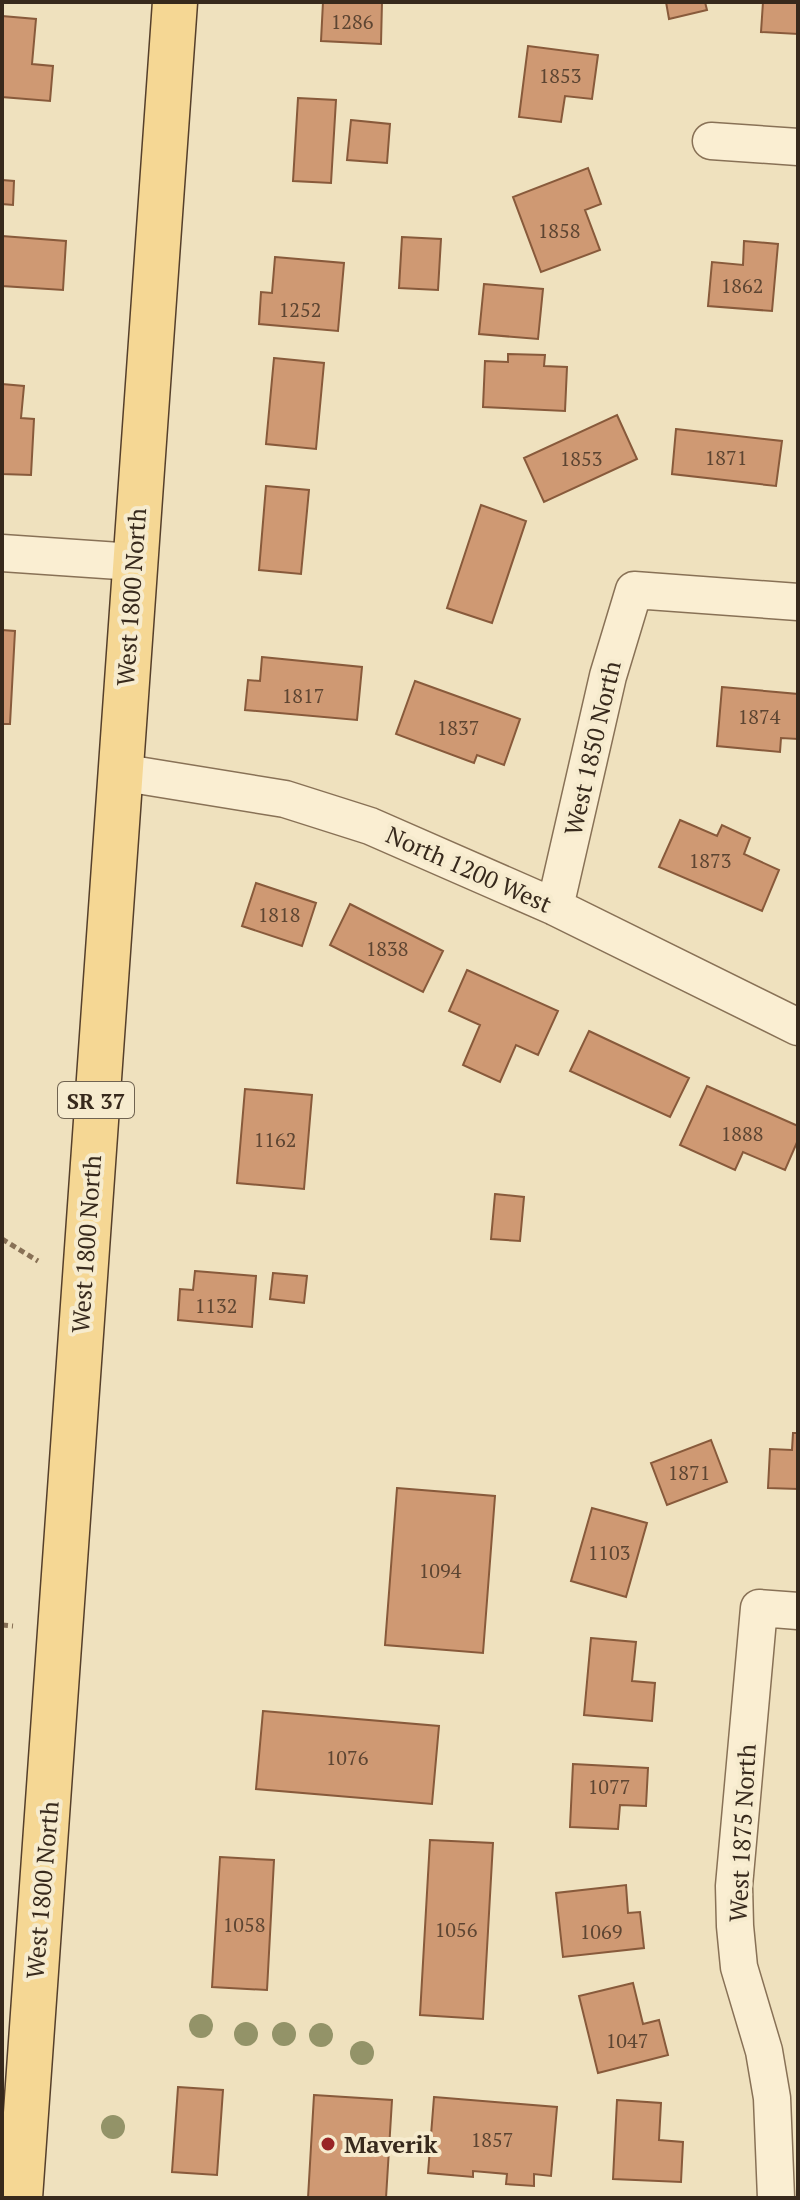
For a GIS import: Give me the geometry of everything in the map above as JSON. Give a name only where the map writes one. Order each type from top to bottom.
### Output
[{"type":"main road","name":"West 1800 North","points":[[20,2198],[175,2]]},
{"type":"street","points":[[711,141],[798,147]]},
{"type":"street","points":[[2,553],[134,562]]},
{"type":"street","name":"West 1850 North","points":[[555,907],[608,676],[634,590],[798,602]]},
{"type":"street","name":"North 1200 West","points":[[119,772],[285,799],[328,810],[555,907],[798,1027]]},
{"type":"street","name":"West 1875 North","points":[[776,2198],[772,2098],[764,2051],[739,1967],[734,1886],[759,1608],[798,1611]]},
{"type":"path","points":[[2,1239],[38,1261]]},
{"type":"path","points":[[2,1625],[13,1626]]},
{"type":"building","points":[[323,2],[382,2],[381,44],[321,41]]},
{"type":"building","points":[[666,2],[705,2],[707,10],[669,19]]},
{"type":"building","points":[[763,2],[798,2],[798,34],[761,32]]},
{"type":"building","points":[[2,16],[36,19],[32,64],[53,66],[50,101],[2,97]]},
{"type":"building","points":[[528,46],[598,55],[592,99],[565,96],[561,122],[519,117]]},
{"type":"building","points":[[298,98],[336,100],[331,183],[293,181]]},
{"type":"building","points":[[351,120],[390,124],[387,163],[347,160]]},
{"type":"building","points":[[588,168],[601,204],[585,210],[600,250],[541,272],[513,197]]},
{"type":"building","points":[[2,180],[14,181],[13,205],[2,204]]},
{"type":"building","points":[[2,236],[66,241],[63,290],[2,286]]},
{"type":"building","points":[[402,237],[441,239],[438,290],[399,288]]},
{"type":"building","points":[[744,241],[778,244],[772,311],[708,306],[712,262],[743,265]]},
{"type":"building","points":[[275,257],[344,263],[338,331],[259,324],[261,292],[272,293]]},
{"type":"building","points":[[484,284],[543,289],[538,339],[479,334]]},
{"type":"building","points":[[508,354],[545,355],[544,366],[567,367],[565,411],[483,407],[485,361],[508,362]]},
{"type":"building","points":[[274,358],[324,363],[316,449],[266,444]]},
{"type":"building","points":[[2,384],[24,386],[21,418],[34,419],[31,475],[2,474]]},
{"type":"building","points":[[617,415],[637,459],[544,502],[524,458]]},
{"type":"building","points":[[676,429],[782,441],[776,486],[672,474]]},
{"type":"building","points":[[266,486],[309,490],[301,574],[259,570]]},
{"type":"building","points":[[481,505],[526,521],[492,623],[447,608]]},
{"type":"building","points":[[2,630],[15,631],[10,724],[2,724]]},
{"type":"building","points":[[262,657],[362,667],[357,720],[245,710],[248,680],[260,681]]},
{"type":"building","points":[[415,681],[520,719],[504,765],[477,755],[474,763],[396,734]]},
{"type":"building","points":[[722,687],[798,694],[798,739],[781,738],[780,752],[717,746]]},
{"type":"building","points":[[680,820],[717,836],[722,825],[750,838],[744,854],[779,870],[762,911],[659,867]]},
{"type":"building","points":[[256,883],[316,903],[302,946],[242,926]]},
{"type":"building","points":[[350,904],[443,951],[423,992],[330,945]]},
{"type":"building","points":[[467,970],[558,1011],[538,1055],[516,1045],[500,1082],[463,1065],[480,1025],[449,1011]]},
{"type":"building","points":[[589,1031],[689,1078],[670,1117],[570,1071]]},
{"type":"building","points":[[707,1086],[798,1126],[798,1140],[785,1170],[743,1152],[735,1170],[680,1145]]},
{"type":"building","points":[[245,1089],[312,1095],[304,1189],[237,1183]]},
{"type":"building","points":[[495,1194],[524,1197],[520,1241],[491,1239]]},
{"type":"building","points":[[195,1271],[256,1276],[252,1327],[178,1320],[180,1289],[193,1290]]},
{"type":"building","points":[[273,1273],[307,1276],[304,1303],[270,1299]]},
{"type":"building","points":[[793,1433],[798,1433],[798,1489],[768,1488],[770,1449],[792,1450]]},
{"type":"building","points":[[711,1440],[727,1482],[667,1505],[651,1463]]},
{"type":"building","points":[[397,1488],[495,1496],[483,1653],[385,1645]]},
{"type":"building","points":[[592,1508],[647,1523],[626,1597],[571,1581]]},
{"type":"building","points":[[591,1638],[636,1642],[632,1681],[655,1683],[652,1721],[584,1715]]},
{"type":"building","points":[[263,1711],[439,1726],[432,1804],[256,1789]]},
{"type":"building","points":[[573,1764],[648,1768],[646,1806],[620,1805],[618,1829],[570,1827]]},
{"type":"building","points":[[430,1840],[493,1843],[483,2019],[420,2015]]},
{"type":"building","points":[[220,1857],[274,1860],[267,1990],[212,1987]]},
{"type":"building","points":[[626,1885],[628,1913],[640,1912],[644,1948],[563,1957],[556,1893]]},
{"type":"building","points":[[633,1983],[643,2024],[659,2020],[668,2055],[598,2073],[579,1996]]},
{"type":"building","points":[[178,2087],[223,2090],[217,2175],[172,2172]]},
{"type":"building","points":[[314,2095],[392,2100],[386,2198],[308,2198]]},
{"type":"building","points":[[434,2097],[557,2107],[551,2176],[534,2174],[534,2186],[506,2184],[507,2174],[473,2171],[473,2177],[428,2173]]},
{"type":"building","points":[[617,2100],[661,2103],[659,2140],[683,2142],[681,2182],[613,2179]]},
{"type":"place","name":"Maverik","points":[[328,2144]]}]
